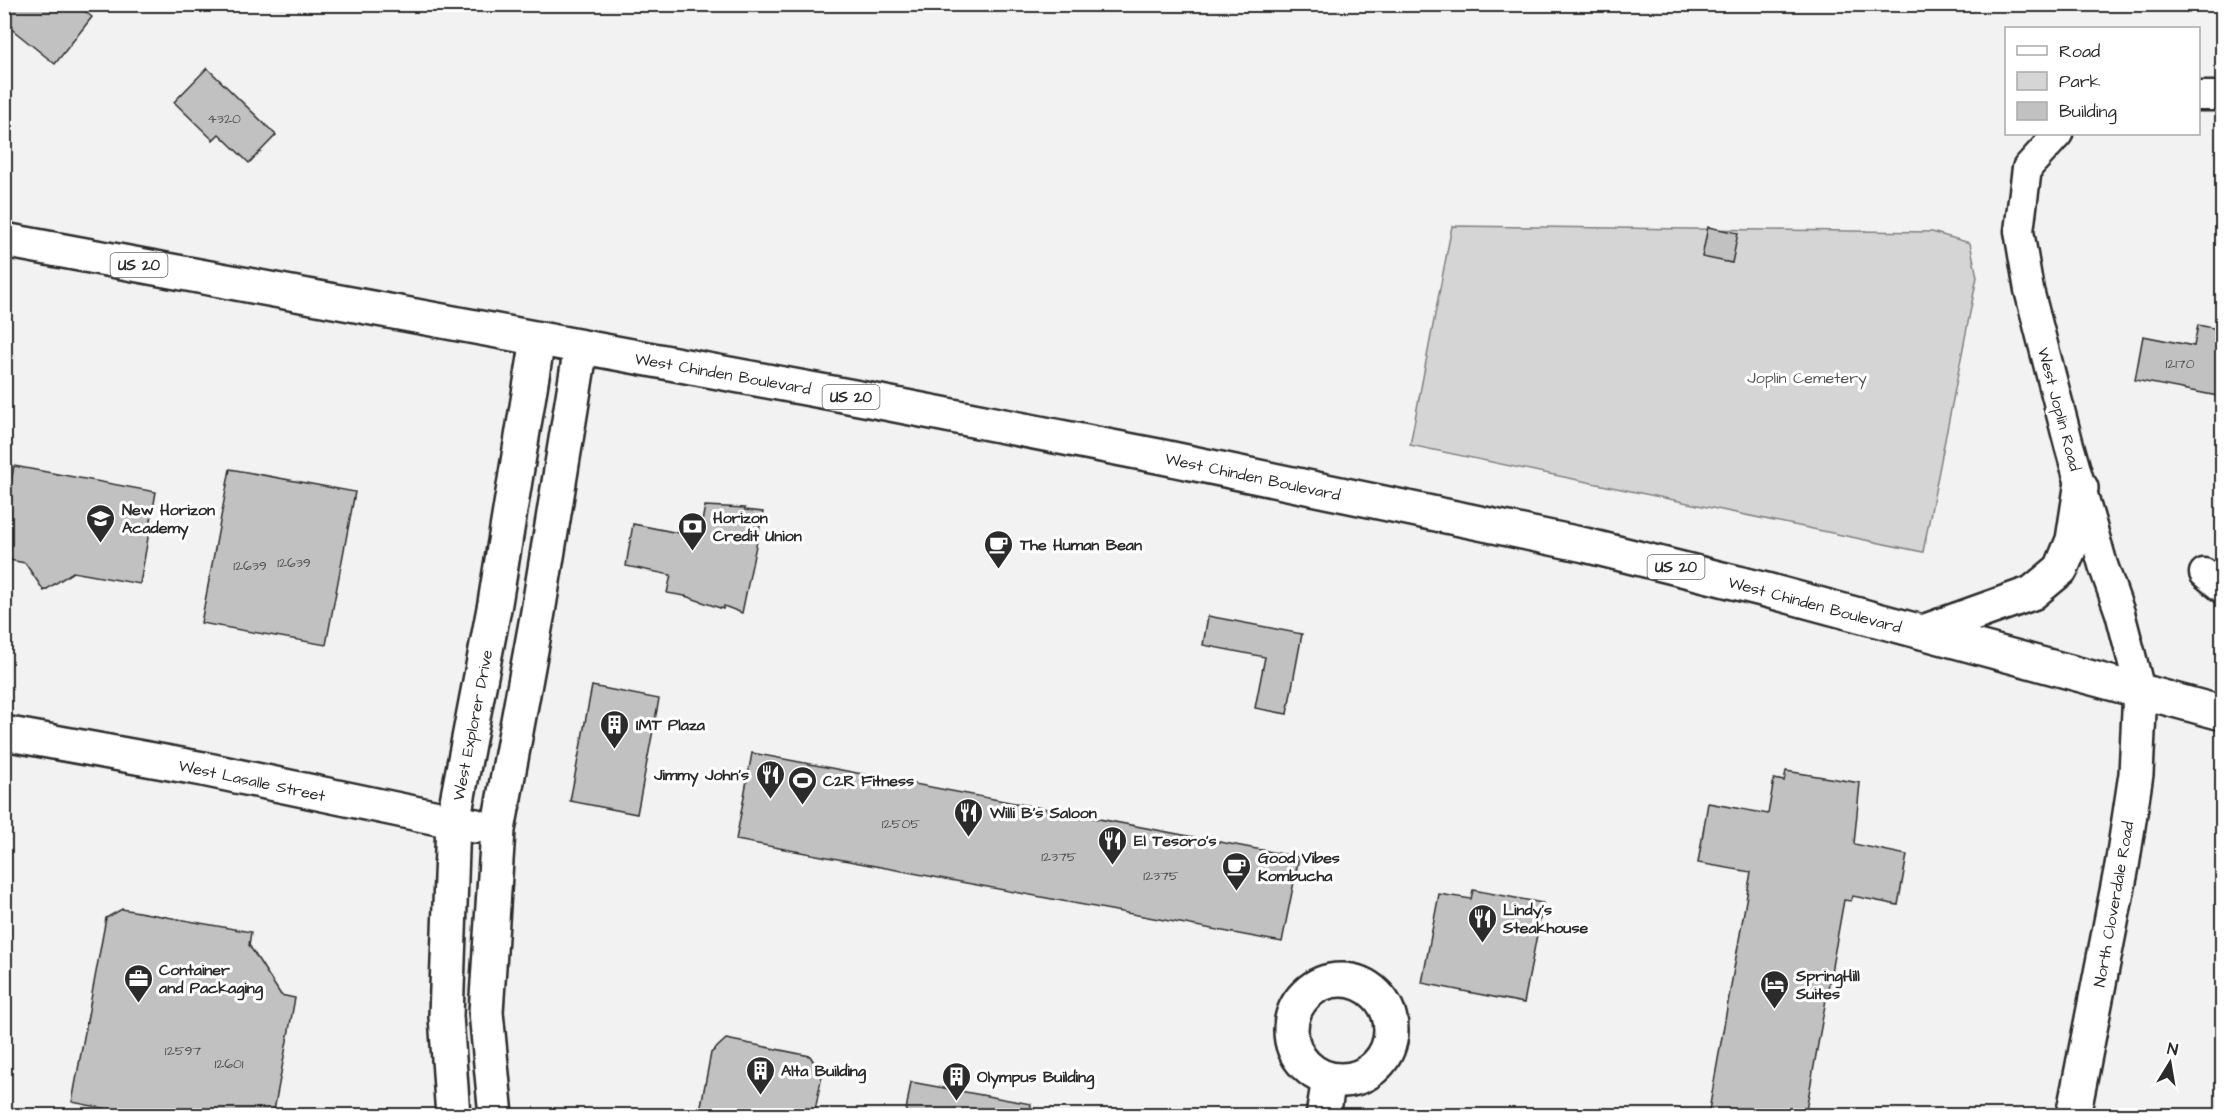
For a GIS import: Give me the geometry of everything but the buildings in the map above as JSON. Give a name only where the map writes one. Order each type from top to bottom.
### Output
[{"type":"main road","name":"West Chinden Boulevard","points":[[4,240],[870,400],[1158,456],[1574,543],[1700,573],[2223,713]]},
{"type":"main road","name":"West Explorer Drive","points":[[453,1116],[446,1016],[453,822],[495,603],[538,339]]},
{"type":"main road","points":[[496,1116],[486,1012],[498,830],[538,612],[581,347]]},
{"type":"main road","points":[[1923,632],[2032,593],[2061,569],[2073,540],[2081,488]]},
{"type":"main road","name":"North Cloverdale Road","points":[[2073,1116],[2122,866],[2136,774],[2140,690]]},
{"type":"main road","name":"West Lasalle Street","points":[[4,733],[203,769],[498,830]]},
{"type":"main road","points":[[1323,1116],[1329,1079]]},
{"type":"street","points":[[2200,96],[2223,96]]},
{"type":"street","name":"West Joplin Road","points":[[2057,135],[2027,168],[2019,231],[2029,290],[2081,488],[2120,614],[2140,690]]},
{"type":"green space","name":"Joplin Cemetery","points":[[1452,226],[1932,232],[1970,243],[1977,277],[1923,552],[1410,445]]},
{"type":"place","name":"New Horizon Academy","points":[[101,544]]},
{"type":"place","name":"Horizon Credit Union","points":[[692,552]]},
{"type":"place","name":"The Human Bean","points":[[999,570]]},
{"type":"place","name":"IMT Plaza","points":[[615,750]]},
{"type":"place","name":"Jimmy John's","points":[[770,800]]},
{"type":"place","name":"C2R Fitness","points":[[802,806]]},
{"type":"place","name":"Willi B's Saloon","points":[[969,838]]},
{"type":"place","name":"El Tesoro's","points":[[1113,866]]},
{"type":"place","name":"Good Vibes Kombucha","points":[[1237,892]]},
{"type":"place","name":"Lindy's Steakhouse","points":[[1482,944]]},
{"type":"place","name":"Container and Packaging","points":[[138,1004]]},
{"type":"place","name":"SpringHill Suites","points":[[1775,1010]]},
{"type":"place","name":"Alta Building","points":[[760,1096]]},
{"type":"place","name":"Olympus Building","points":[[956,1102]]}]
